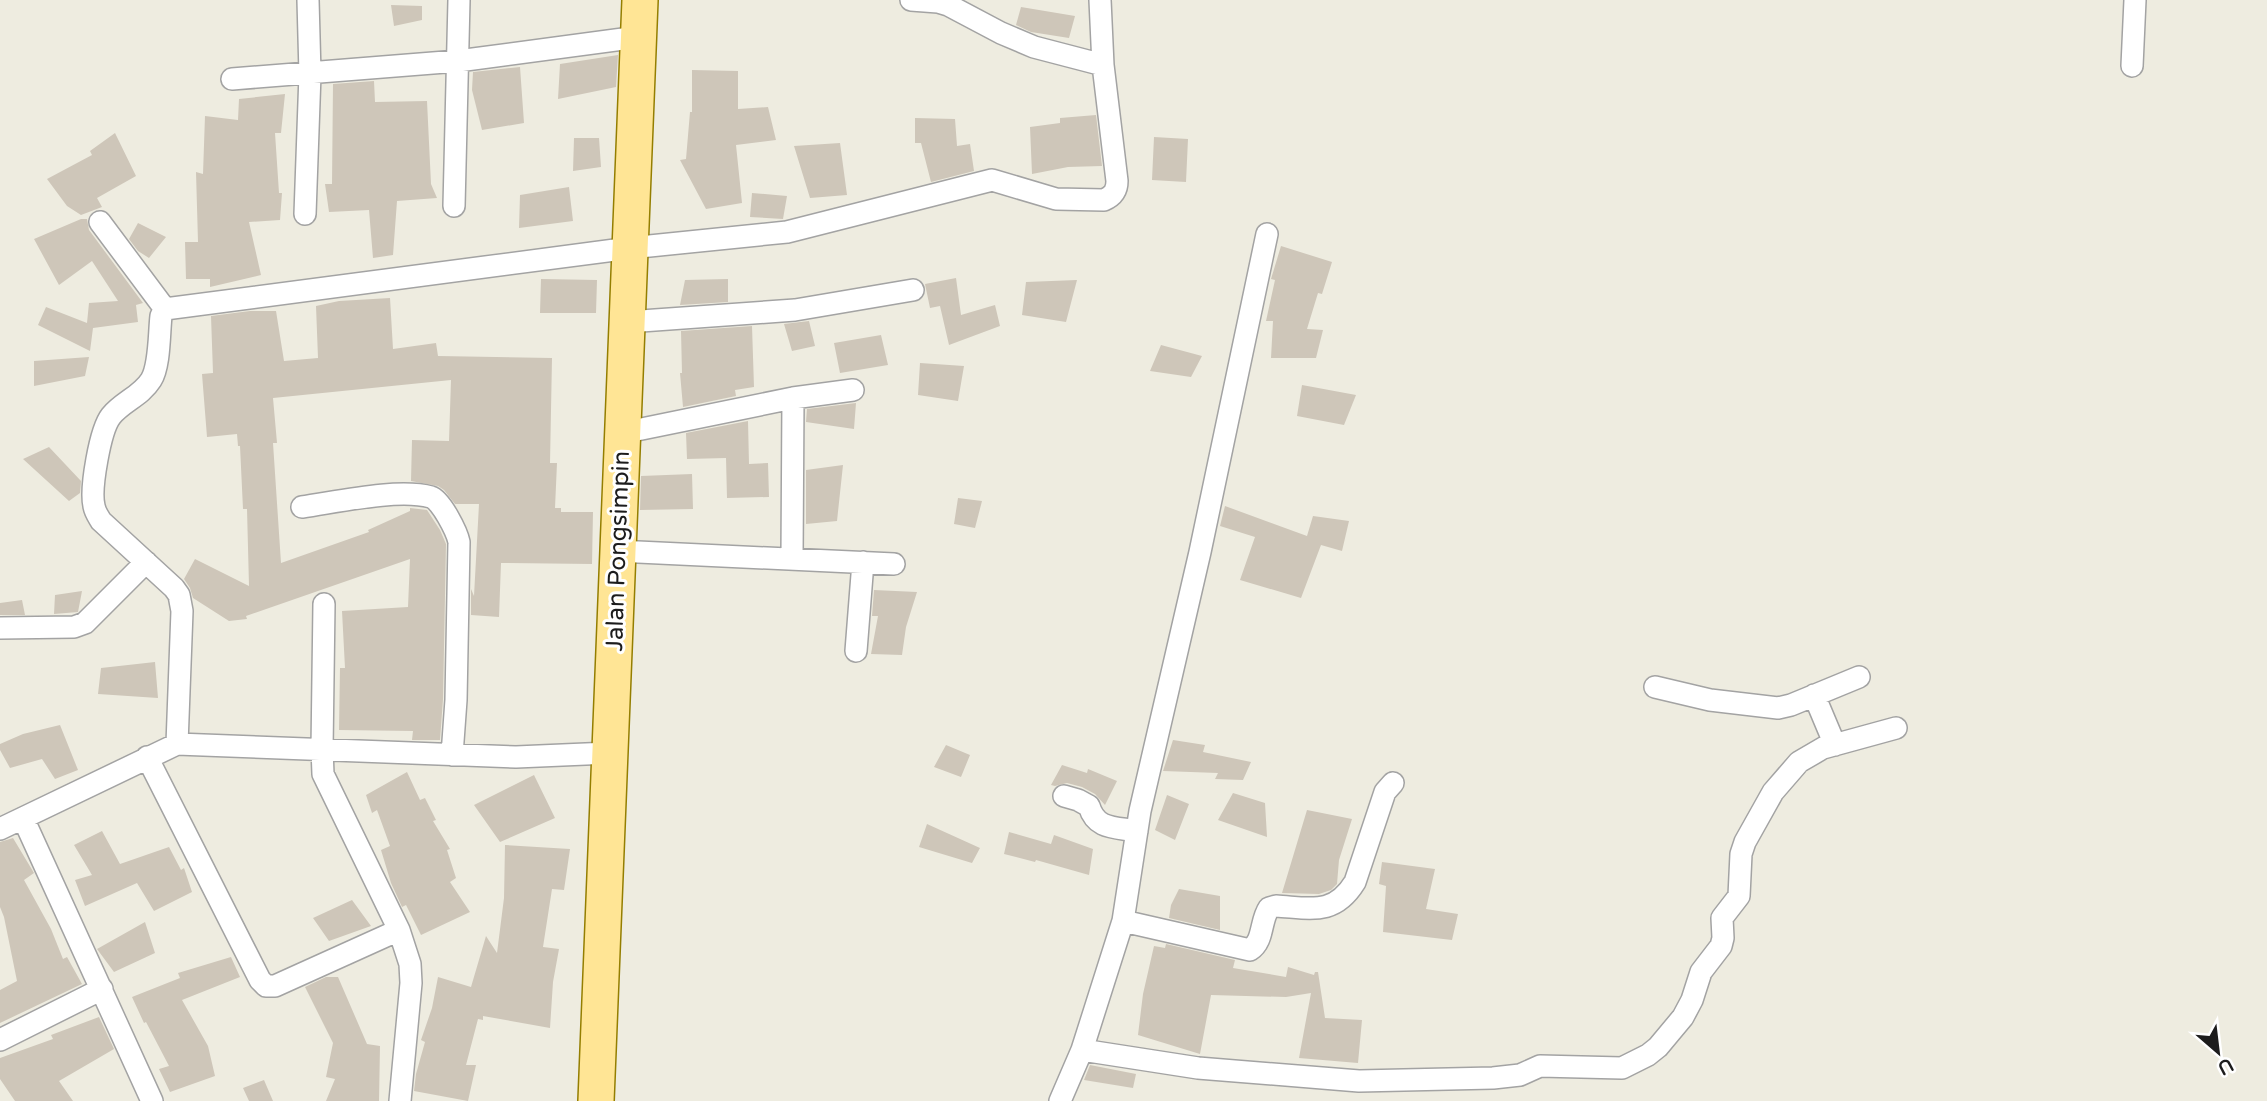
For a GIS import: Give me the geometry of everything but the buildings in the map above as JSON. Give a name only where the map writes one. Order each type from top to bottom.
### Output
[{"type":"main road","name":"Jalan Pongsimpin","points":[[597,1101],[640,0]]},
{"type":"street","points":[[305,214],[310,74],[308,0]]},
{"type":"street","points":[[454,206],[459,0]]},
{"type":"street","points":[[911,0],[948,5],[1034,47],[1103,65]]},
{"type":"street","points":[[165,309],[630,248],[788,232],[992,180],[1056,199],[1104,200],[1115,193],[1117,181],[1103,65],[1100,0]]},
{"type":"street","points":[[2132,66],[2135,0]]},
{"type":"street","points":[[232,79],[458,61],[638,37]]},
{"type":"street","points":[[100,222],[165,309]]},
{"type":"street","points":[[1060,1101],[1082,1050],[1123,921],[1140,811],[1200,551],[1267,234]]},
{"type":"street","points":[[627,322],[795,310],[913,290]]},
{"type":"street","points":[[165,309],[161,316],[153,376],[143,391],[109,419],[99,446],[93,501],[101,521],[174,588],[181,603],[177,744]]},
{"type":"street","points":[[622,433],[793,398],[853,390]]},
{"type":"street","points":[[792,558],[793,398]]},
{"type":"street","points":[[302,507],[401,495],[433,498],[444,511],[458,535],[459,542],[456,700],[452,755]]},
{"type":"street","points":[[617,551],[894,564]]},
{"type":"street","points":[[0,628],[74,627],[85,624],[146,562]]},
{"type":"street","points":[[856,651],[863,562]]},
{"type":"street","points":[[324,604],[323,774],[398,930],[410,964],[411,984],[400,1101]]},
{"type":"street","points":[[1655,687],[1710,700],[1778,708],[1859,677]]},
{"type":"street","points":[[1814,695],[1835,745]]},
{"type":"street","points":[[1082,1050],[1198,1068],[1359,1081],[1493,1078],[1520,1075],[1540,1066],[1614,1069],[1628,1066],[1658,1047],[1689,1008],[1701,972],[1721,946],[1721,918],[1739,896],[1742,851],[1773,792],[1798,762],[1813,752],[1896,728]]},
{"type":"street","points":[[0,829],[177,744],[516,757],[609,753]]},
{"type":"street","points":[[147,757],[260,980],[266,986],[275,986],[398,930]]},
{"type":"street","points":[[1123,921],[1250,950],[1258,943],[1269,908],[1321,908],[1339,902],[1348,893],[1355,882],[1385,792],[1393,783]]},
{"type":"street","points":[[1064,796],[1089,806],[1092,817],[1100,824],[1137,831]]},
{"type":"street","points":[[23,818],[152,1101]]},
{"type":"street","points":[[0,1040],[102,989]]}]
